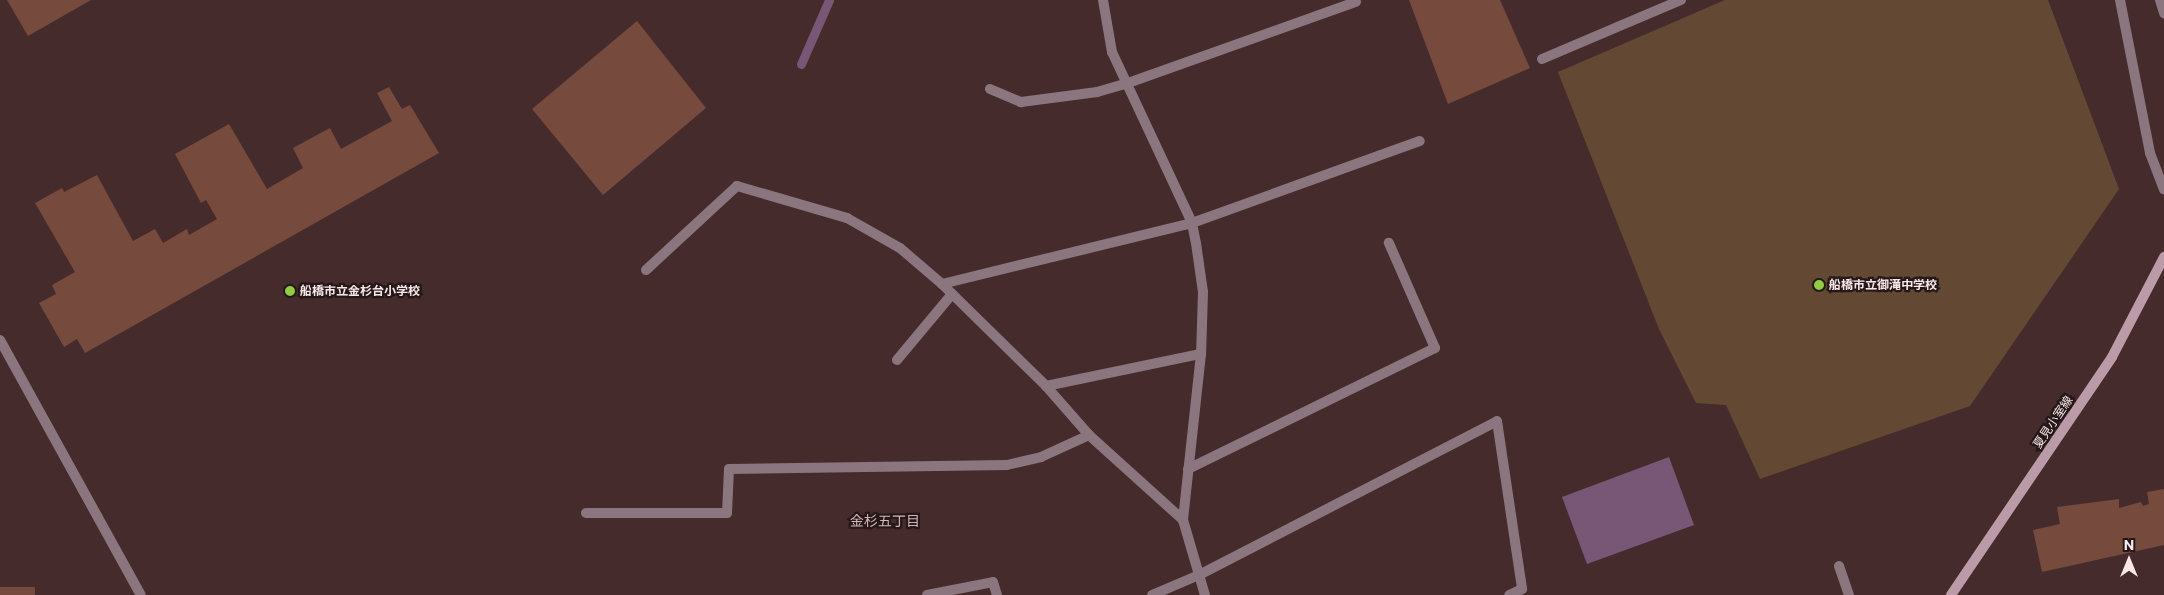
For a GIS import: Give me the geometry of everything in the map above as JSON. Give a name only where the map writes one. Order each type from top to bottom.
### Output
[{"type":"main road","name":"夏見小室線","points":[[1951,595],[2112,357],[2164,257]]},
{"type":"street","points":[[1103,0],[1112,52],[1192,223],[1203,292],[1201,354],[1183,520],[1205,595]]},
{"type":"street","points":[[1542,59],[1681,0]]},
{"type":"street","points":[[2120,0],[2150,153],[2164,189]]},
{"type":"street","points":[[2160,0],[2164,13]]},
{"type":"street","points":[[990,89],[1022,102],[1097,92],[1128,83],[1356,2]]},
{"type":"street","points":[[942,284],[1192,223],[1420,141]]},
{"type":"street","points":[[646,270],[737,186],[848,218],[900,248],[942,284],[1046,386],[1089,435],[1183,520]]},
{"type":"street","points":[[1188,469],[1435,348],[1389,243]]},
{"type":"street","points":[[897,360],[952,294]]},
{"type":"street","points":[[0,340],[141,595]]},
{"type":"street","points":[[1046,386],[1201,354]]},
{"type":"street","points":[[1152,595],[1199,575],[1497,421],[1522,589],[1509,595]]},
{"type":"street","points":[[586,513],[727,513],[729,469],[1007,465],[1041,457],[1089,435]]},
{"type":"street","points":[[1838,566],[1849,595]]},
{"type":"street","points":[[927,595],[993,582],[997,595]]},
{"type":"shaded area","points":[[1725,0],[2048,0],[2119,189],[1970,406],[1760,479],[1726,405],[1696,403],[1659,329],[1558,72]]},
{"type":"shaded area","points":[[1669,457],[1694,525],[1587,564],[1562,497]]},
{"type":"building","points":[[7,0],[91,0],[28,36]]},
{"type":"building","points":[[1409,0],[1500,0],[1530,68],[1448,104]]},
{"type":"building","points":[[637,21],[706,108],[603,195],[532,109]]},
{"type":"building","points":[[389,87],[402,109],[410,105],[439,153],[85,353],[77,339],[64,347],[39,303],[56,294],[52,285],[75,272],[35,203],[62,188],[64,192],[97,175],[133,241],[155,229],[163,243],[187,229],[189,235],[217,219],[206,200],[201,203],[175,154],[229,124],[267,189],[303,168],[293,148],[330,128],[341,149],[392,121],[377,93]]},
{"type":"building","points":[[2164,489],[2164,545],[2042,572],[2033,530],[2060,524],[2057,507],[2119,499],[2119,508],[2141,502],[2143,506],[2149,504],[2147,492]]},
{"type":"building","points":[[0,587],[35,587],[35,595],[0,595]]},
{"type":"waterway","points":[[801,64],[829,0]]},
{"type":"place","name":"船橋市立御滝中学校","points":[[1819,285]]},
{"type":"place","name":"船橋市立金杉台小学校","points":[[290,291]]},
{"type":"district","name":"金杉五丁目","points":[[885,521]]}]
